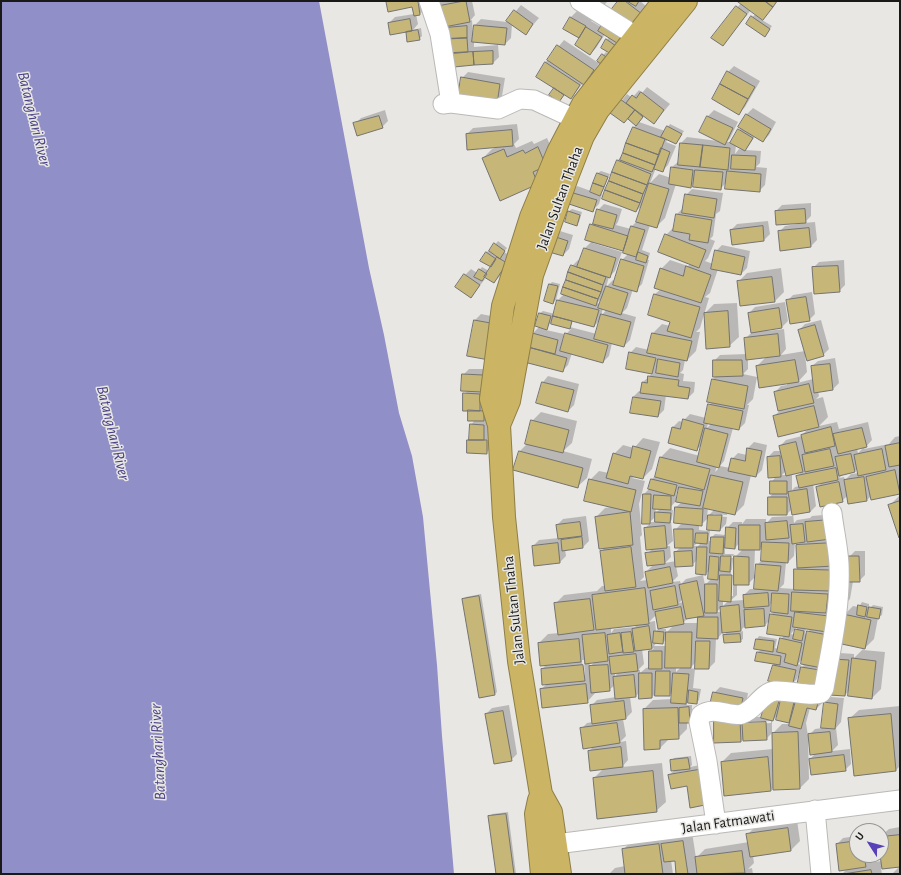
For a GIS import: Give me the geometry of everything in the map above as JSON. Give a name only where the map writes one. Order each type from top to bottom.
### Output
[{"type":"highway","name":"Jalan Sultan Thaha","points":[[541,794],[519,661],[504,517],[499,425],[509,401],[541,220],[558,152],[583,104],[664,1]]},
{"type":"highway","name":"Jalan Sultan Thaha","points":[[541,220],[583,136],[598,110],[686,1]]},
{"type":"highway","points":[[541,794],[550,812],[560,874]]},
{"type":"highway","points":[[541,794],[536,814],[542,874]]},
{"type":"street","points":[[429,1],[440,34],[447,104],[498,109],[520,99],[534,100],[575,119]]},
{"type":"street","points":[[580,1],[636,36]]},
{"type":"street","points":[[716,824],[708,761],[699,722],[701,715],[706,712],[714,711],[741,715],[750,710],[759,700],[773,691],[790,691],[816,695],[821,693],[824,688],[836,616],[838,588],[839,564],[832,513]]},
{"type":"street","name":"Jalan Fatmawati","points":[[556,844],[900,800]]},
{"type":"street","points":[[815,810],[821,874]]},
{"type":"water","name":"Batanghari River","points":[[1,1],[319,1],[369,268],[399,413],[412,456],[423,517],[454,874],[1,874]]},
{"type":"building","points":[[418,1],[420,15],[414,16],[412,7],[388,12],[386,2]]},
{"type":"building","points":[[466,1],[470,22],[439,28],[434,7]]},
{"type":"building","points":[[618,1],[625,1],[642,14],[633,26],[611,10]]},
{"type":"building","points":[[627,1],[639,1],[636,6]]},
{"type":"building","points":[[737,1],[765,1],[773,7],[763,20]]},
{"type":"building","points":[[765,1],[777,1],[773,7]]},
{"type":"building","points":[[736,6],[747,14],[723,46],[711,38]]},
{"type":"building","points":[[514,10],[533,24],[526,35],[506,21]]},
{"type":"building","points":[[751,16],[770,29],[765,37],[746,24]]},
{"type":"building","points":[[570,17],[586,26],[579,38],[563,29]]},
{"type":"building","points":[[410,19],[412,31],[390,35],[388,23]]},
{"type":"building","points":[[605,20],[624,32],[617,43],[598,31]]},
{"type":"building","points":[[474,25],[507,28],[505,45],[472,42]]},
{"type":"building","points":[[467,26],[467,38],[446,39],[445,28]]},
{"type":"building","points":[[586,27],[602,37],[590,55],[575,45]]},
{"type":"building","points":[[418,30],[420,40],[407,42],[406,32]]},
{"type":"building","points":[[467,38],[468,52],[447,54],[446,39]]},
{"type":"building","points":[[606,39],[616,46],[611,54],[601,48]]},
{"type":"building","points":[[557,45],[594,70],[584,85],[547,60]]},
{"type":"building","points":[[493,51],[493,64],[474,65],[473,52]]},
{"type":"building","points":[[473,52],[474,65],[454,67],[453,53]]},
{"type":"building","points":[[602,54],[609,59],[603,66],[597,61]]},
{"type":"building","points":[[545,62],[580,85],[571,99],[536,77]]},
{"type":"building","points":[[727,71],[755,87],[748,99],[720,84]]},
{"type":"building","points":[[461,77],[500,84],[497,104],[458,97]]},
{"type":"building","points":[[720,84],[748,99],[739,115],[712,99]]},
{"type":"building","points":[[554,88],[564,95],[559,102],[549,95]]},
{"type":"building","points":[[641,92],[664,110],[654,124],[626,103],[632,95],[636,98]]},
{"type":"building","points":[[620,99],[635,110],[624,123],[610,113]]},
{"type":"building","points":[[635,110],[643,117],[636,126],[628,119]]},
{"type":"building","points":[[746,114],[771,129],[763,142],[738,127]]},
{"type":"building","points":[[379,116],[383,128],[357,136],[353,123]]},
{"type":"building","points":[[707,116],[733,128],[725,145],[699,132]]},
{"type":"building","points":[[667,126],[682,134],[676,144],[661,137]]},
{"type":"building","points":[[633,127],[665,139],[659,155],[626,143]]},
{"type":"building","points":[[738,129],[753,138],[745,151],[730,143]]},
{"type":"building","points":[[512,130],[513,146],[467,150],[466,134]]},
{"type":"building","points":[[626,143],[659,155],[655,165],[623,153]]},
{"type":"building","points":[[680,143],[703,145],[700,167],[678,165]]},
{"type":"building","points":[[703,145],[730,148],[728,170],[700,167]]},
{"type":"building","points":[[538,147],[546,166],[533,172],[538,184],[500,201],[482,158],[504,149],[507,157],[523,150],[525,153]]},
{"type":"building","points":[[661,148],[670,152],[663,172],[654,169]]},
{"type":"building","points":[[623,153],[655,165],[652,172],[620,160]]},
{"type":"building","points":[[732,155],[756,156],[755,170],[731,169]]},
{"type":"building","points":[[617,160],[651,174],[647,185],[612,172]]},
{"type":"building","points":[[671,167],[693,170],[691,188],[669,184]]},
{"type":"building","points":[[695,170],[723,172],[721,190],[693,187]]},
{"type":"building","points":[[727,171],[761,174],[760,192],[725,189]]},
{"type":"building","points":[[612,172],[647,185],[643,194],[609,181]]},
{"type":"building","points":[[597,173],[608,177],[604,187],[593,183]]},
{"type":"building","points":[[609,181],[643,194],[640,203],[605,190]]},
{"type":"building","points":[[593,183],[604,187],[600,196],[590,192]]},
{"type":"building","points":[[649,183],[669,189],[657,228],[636,222]]},
{"type":"building","points":[[605,190],[640,203],[636,212],[602,199]]},
{"type":"building","points":[[570,192],[597,200],[593,212],[566,203]]},
{"type":"building","points":[[685,194],[717,199],[714,218],[682,213]]},
{"type":"building","points":[[597,209],[617,215],[613,229],[593,224]]},
{"type":"building","points":[[805,209],[806,223],[776,225],[775,211]]},
{"type":"building","points":[[568,211],[580,215],[577,226],[565,222]]},
{"type":"building","points":[[676,214],[712,220],[708,243],[689,240],[690,234],[673,231]]},
{"type":"building","points":[[590,224],[628,236],[623,251],[585,240]]},
{"type":"building","points":[[631,226],[645,230],[636,257],[623,253]]},
{"type":"building","points":[[763,226],[764,241],[732,245],[730,230]]},
{"type":"building","points":[[809,228],[811,247],[780,251],[778,231]]},
{"type":"building","points":[[665,234],[706,250],[699,268],[658,252]]},
{"type":"building","points":[[553,236],[568,241],[563,256],[549,252]]},
{"type":"building","points":[[494,243],[505,251],[500,259],[489,251]]},
{"type":"building","points":[[584,248],[616,258],[610,278],[577,267]]},
{"type":"building","points":[[715,250],[745,257],[741,275],[711,269]]},
{"type":"building","points":[[486,252],[496,259],[491,267],[480,261]]},
{"type":"building","points":[[638,252],[648,256],[646,263],[636,260]]},
{"type":"building","points":[[497,257],[507,263],[494,283],[484,277]]},
{"type":"building","points":[[621,259],[644,266],[637,292],[613,285]]},
{"type":"building","points":[[571,265],[606,277],[603,285],[568,272]]},
{"type":"building","points":[[686,266],[711,275],[701,303],[654,288],[660,268],[683,276]]},
{"type":"building","points":[[838,266],[840,292],[814,294],[812,267]]},
{"type":"building","points":[[479,269],[487,274],[482,281],[474,277]]},
{"type":"building","points":[[568,272],[603,285],[601,292],[566,280]]},
{"type":"building","points":[[464,274],[480,285],[471,298],[455,287]]},
{"type":"building","points":[[772,277],[775,302],[740,306],[737,281]]},
{"type":"building","points":[[566,280],[601,292],[598,299],[563,287]]},
{"type":"building","points":[[549,284],[558,286],[553,304],[544,301]]},
{"type":"building","points":[[606,286],[628,293],[621,315],[598,308]]},
{"type":"building","points":[[563,287],[598,299],[596,306],[561,294]]},
{"type":"building","points":[[654,294],[700,307],[691,338],[667,331],[670,322],[648,315]]},
{"type":"building","points":[[806,297],[810,321],[790,324],[786,300]]},
{"type":"building","points":[[557,300],[599,310],[594,327],[553,316]]},
{"type":"building","points":[[779,308],[782,328],[751,333],[748,313]]},
{"type":"building","points":[[728,311],[730,347],[706,349],[704,313]]},
{"type":"building","points":[[539,313],[551,316],[547,330],[535,326]]},
{"type":"building","points":[[601,314],[631,322],[624,347],[594,339]]},
{"type":"building","points":[[553,316],[572,321],[570,329],[551,324]]},
{"type":"building","points":[[474,320],[496,324],[489,360],[467,356]]},
{"type":"building","points":[[815,325],[824,356],[807,361],[798,330]]},
{"type":"building","points":[[532,333],[558,340],[555,354],[528,347]]},
{"type":"building","points":[[565,333],[608,345],[603,363],[560,351]]},
{"type":"building","points":[[652,333],[692,341],[687,361],[647,353]]},
{"type":"building","points":[[778,334],[780,356],[746,360],[744,338]]},
{"type":"building","points":[[528,347],[567,358],[563,372],[524,362]]},
{"type":"building","points":[[629,352],[656,358],[652,374],[626,369]]},
{"type":"building","points":[[658,359],[680,363],[678,377],[656,373]]},
{"type":"building","points":[[713,360],[742,360],[743,376],[713,377]]},
{"type":"building","points":[[795,360],[799,382],[759,388],[756,366]]},
{"type":"building","points":[[830,364],[833,390],[814,393],[811,366]]},
{"type":"building","points":[[462,374],[483,375],[482,392],[461,391]]},
{"type":"building","points":[[648,376],[679,380],[678,386],[690,388],[688,399],[640,393],[642,382],[647,383]]},
{"type":"building","points":[[712,379],[748,386],[744,409],[707,402]]},
{"type":"building","points":[[542,382],[574,390],[568,412],[536,403]]},
{"type":"building","points":[[809,384],[814,403],[778,411],[774,392]]},
{"type":"building","points":[[463,393],[480,394],[480,411],[463,411]]},
{"type":"building","points":[[633,397],[661,401],[658,417],[630,413]]},
{"type":"building","points":[[708,404],[743,411],[739,430],[704,423]]},
{"type":"building","points":[[814,406],[819,427],[778,437],[773,416]]},
{"type":"building","points":[[468,410],[484,411],[484,421],[468,421]]},
{"type":"building","points":[[683,419],[704,425],[697,451],[668,443],[672,427],[680,429]]},
{"type":"building","points":[[531,420],[569,430],[563,453],[525,444]]},
{"type":"building","points":[[470,424],[484,425],[484,440],[469,440]]},
{"type":"building","points":[[831,427],[835,446],[805,453],[801,435]]},
{"type":"building","points":[[705,428],[728,434],[719,468],[697,462]]},
{"type":"building","points":[[862,428],[867,447],[838,454],[833,434]]},
{"type":"building","points":[[467,440],[487,440],[487,454],[467,453]]},
{"type":"building","points":[[796,442],[803,472],[786,476],[779,446]]},
{"type":"building","points":[[900,443],[900,465],[889,467],[885,446]]},
{"type":"building","points":[[633,446],[651,451],[643,479],[630,476],[628,484],[606,478],[613,453],[630,458]]},
{"type":"building","points":[[747,448],[762,451],[756,477],[728,471],[731,458],[745,461]]},
{"type":"building","points":[[830,449],[834,466],[805,472],[802,455]]},
{"type":"building","points":[[882,449],[886,470],[858,476],[854,455]]},
{"type":"building","points":[[519,451],[583,468],[578,488],[513,470]]},
{"type":"building","points":[[851,454],[855,472],[839,476],[835,457]]},
{"type":"building","points":[[780,456],[781,477],[768,478],[767,457]]},
{"type":"building","points":[[660,457],[710,469],[704,490],[655,477]]},
{"type":"building","points":[[836,468],[838,480],[799,488],[796,476]]},
{"type":"building","points":[[895,470],[900,494],[871,500],[866,477]]},
{"type":"building","points":[[711,475],[743,482],[735,515],[703,508]]},
{"type":"building","points":[[864,477],[867,501],[848,504],[844,480]]},
{"type":"building","points":[[589,479],[636,490],[631,512],[584,501]]},
{"type":"building","points":[[651,479],[677,485],[674,496],[648,489]]},
{"type":"building","points":[[770,481],[787,481],[787,494],[770,494]]},
{"type":"building","points":[[839,482],[843,502],[820,507],[816,487]]},
{"type":"building","points":[[679,487],[703,491],[700,506],[676,502]]},
{"type":"building","points":[[807,489],[810,512],[792,515],[788,492]]},
{"type":"building","points":[[643,494],[651,494],[650,524],[642,524]]},
{"type":"building","points":[[654,495],[671,496],[671,510],[653,509]]},
{"type":"building","points":[[768,497],[787,497],[787,515],[768,515]]},
{"type":"building","points":[[900,501],[900,537],[899,538],[888,505]]},
{"type":"building","points":[[675,507],[703,509],[702,526],[674,523]]},
{"type":"building","points":[[630,512],[633,545],[599,549],[595,517]]},
{"type":"building","points":[[655,512],[671,513],[670,523],[655,522]]},
{"type":"building","points":[[708,515],[722,515],[720,531],[707,530]]},
{"type":"building","points":[[829,520],[831,539],[807,542],[805,522]]},
{"type":"building","points":[[787,521],[789,538],[766,540],[765,523]]},
{"type":"building","points":[[580,522],[582,536],[558,539],[556,525]]},
{"type":"building","points":[[803,524],[805,542],[792,544],[790,525]]},
{"type":"building","points":[[739,525],[760,525],[760,550],[739,550]]},
{"type":"building","points":[[665,526],[667,548],[646,550],[644,528]]},
{"type":"building","points":[[726,527],[736,528],[735,549],[725,548]]},
{"type":"building","points":[[674,529],[693,529],[693,548],[675,548]]},
{"type":"building","points":[[696,533],[708,533],[707,544],[695,543]]},
{"type":"building","points":[[582,537],[583,548],[562,551],[561,540]]},
{"type":"building","points":[[711,537],[724,537],[723,554],[710,553]]},
{"type":"building","points":[[762,542],[789,543],[788,563],[761,561]]},
{"type":"building","points":[[558,543],[560,563],[534,566],[532,546]]},
{"type":"building","points":[[833,543],[834,566],[797,568],[796,545]]},
{"type":"building","points":[[631,547],[636,587],[605,591],[600,551]]},
{"type":"building","points":[[697,547],[707,547],[706,575],[696,574]]},
{"type":"building","points":[[664,551],[665,564],[647,566],[645,553]]},
{"type":"building","points":[[692,551],[693,566],[675,567],[674,552]]},
{"type":"building","points":[[710,556],[719,557],[718,580],[708,579]]},
{"type":"building","points":[[721,556],[731,556],[730,572],[720,571]]},
{"type":"building","points":[[734,556],[749,557],[749,585],[734,585]]},
{"type":"building","points":[[848,556],[859,556],[860,582],[848,582]]},
{"type":"building","points":[[756,564],[781,566],[778,591],[754,589]]},
{"type":"building","points":[[670,567],[673,583],[648,588],[645,572]]},
{"type":"building","points":[[794,569],[830,570],[830,591],[794,590]]},
{"type":"building","points":[[720,575],[732,575],[731,602],[719,601]]},
{"type":"building","points":[[697,581],[704,616],[686,619],[679,585]]},
{"type":"building","points":[[705,584],[717,584],[717,613],[705,613]]},
{"type":"building","points":[[675,586],[678,605],[653,610],[650,591]]},
{"type":"building","points":[[645,588],[649,624],[596,630],[592,595]]},
{"type":"building","points":[[792,592],[828,594],[826,613],[791,611]]},
{"type":"building","points":[[768,593],[769,606],[744,608],[743,595]]},
{"type":"building","points":[[772,593],[789,594],[788,614],[771,612]]},
{"type":"building","points":[[479,596],[495,695],[479,698],[462,599]]},
{"type":"building","points":[[590,599],[594,630],[558,635],[554,603]]},
{"type":"building","points":[[739,605],[741,631],[722,633],[720,607]]},
{"type":"building","points":[[858,605],[867,607],[865,617],[857,615]]},
{"type":"building","points":[[681,607],[684,624],[658,629],[655,612]]},
{"type":"building","points":[[869,607],[881,609],[879,619],[867,617]]},
{"type":"building","points":[[764,609],[765,626],[745,628],[744,610]]},
{"type":"building","points":[[795,612],[829,616],[827,632],[793,627]]},
{"type":"building","points":[[770,614],[792,617],[789,637],[767,634]]},
{"type":"building","points":[[843,614],[871,620],[865,649],[837,643]]},
{"type":"building","points":[[698,617],[718,617],[718,639],[697,638]]},
{"type":"building","points":[[649,626],[652,649],[635,651],[632,629]]},
{"type":"building","points":[[795,629],[804,631],[802,641],[793,639]]},
{"type":"building","points":[[654,631],[664,632],[663,644],[653,643]]},
{"type":"building","points":[[807,631],[828,635],[822,668],[801,664]]},
{"type":"building","points":[[631,632],[634,652],[623,653],[621,633]]},
{"type":"building","points":[[666,632],[692,632],[691,668],[665,668]]},
{"type":"building","points":[[605,633],[608,661],[585,664],[582,635]]},
{"type":"building","points":[[620,633],[623,652],[609,654],[607,635]]},
{"type":"building","points":[[740,634],[741,642],[724,643],[723,635]]},
{"type":"building","points":[[780,638],[802,643],[797,666],[784,662],[786,654],[777,652]]},
{"type":"building","points":[[579,639],[581,662],[540,666],[538,643]]},
{"type":"building","points":[[756,639],[774,641],[773,652],[754,649]]},
{"type":"building","points":[[696,641],[710,641],[709,669],[695,669]]},
{"type":"building","points":[[649,651],[662,651],[662,669],[649,669]]},
{"type":"building","points":[[757,652],[781,656],[780,665],[755,661]]},
{"type":"building","points":[[636,654],[638,671],[611,674],[609,657]]},
{"type":"building","points":[[852,658],[876,661],[872,699],[848,696]]},
{"type":"building","points":[[833,659],[849,660],[845,696],[829,695]]},
{"type":"building","points":[[583,665],[585,681],[542,685],[541,669]]},
{"type":"building","points":[[608,665],[610,691],[591,693],[589,666]]},
{"type":"building","points":[[773,665],[796,670],[792,687],[768,681]]},
{"type":"building","points":[[801,667],[820,670],[816,689],[797,686]]},
{"type":"building","points":[[656,671],[670,671],[670,696],[655,696]]},
{"type":"building","points":[[639,673],[652,673],[652,698],[639,699]]},
{"type":"building","points":[[673,673],[689,674],[686,704],[671,703]]},
{"type":"building","points":[[634,675],[636,697],[615,699],[613,677]]},
{"type":"building","points":[[586,684],[588,703],[542,708],[540,689]]},
{"type":"building","points":[[689,690],[698,692],[697,704],[688,703]]},
{"type":"building","points":[[713,692],[743,698],[740,711],[710,705]]},
{"type":"building","points":[[782,695],[795,698],[789,723],[776,720]]},
{"type":"building","points":[[767,697],[779,701],[773,721],[761,718]]},
{"type":"building","points":[[797,697],[818,703],[816,710],[807,708],[801,729],[789,726]]},
{"type":"building","points":[[624,701],[626,719],[592,724],[590,705]]},
{"type":"building","points":[[824,702],[838,704],[835,729],[821,728]]},
{"type":"building","points":[[689,707],[690,723],[679,723],[679,708]]},
{"type":"building","points":[[678,708],[679,739],[660,740],[660,749],[644,750],[643,709]]},
{"type":"building","points":[[503,711],[512,761],[494,764],[485,714]]},
{"type":"building","points":[[891,714],[896,771],[854,776],[848,718]]},
{"type":"building","points":[[714,720],[740,720],[741,742],[714,743]]},
{"type":"building","points":[[766,722],[767,740],[743,741],[742,723]]},
{"type":"building","points":[[617,723],[620,743],[583,749],[580,728]]},
{"type":"building","points":[[798,732],[800,789],[773,790],[772,733]]},
{"type":"building","points":[[830,732],[832,752],[810,755],[808,734]]},
{"type":"building","points":[[621,747],[623,767],[590,771],[588,751]]},
{"type":"building","points":[[844,755],[846,771],[811,775],[809,759]]},
{"type":"building","points":[[768,757],[771,791],[724,796],[721,762]]},
{"type":"building","points":[[688,758],[690,769],[671,771],[670,760]]},
{"type":"building","points":[[704,769],[710,804],[690,808],[687,786],[671,789],[668,775]]},
{"type":"building","points":[[653,771],[657,812],[597,819],[593,778]]},
{"type":"building","points":[[506,814],[514,874],[496,874],[488,816]]},
{"type":"building","points":[[788,828],[791,851],[750,857],[746,834]]},
{"type":"building","points":[[900,835],[900,867],[882,869],[881,863],[889,863],[889,836]]},
{"type":"building","points":[[683,841],[688,874],[676,874],[675,861],[664,862],[661,844]]},
{"type":"building","points":[[849,842],[849,863],[865,863],[866,867],[839,871],[836,844]]},
{"type":"building","points":[[659,844],[663,874],[625,874],[622,849]]},
{"type":"building","points":[[742,851],[745,873],[697,874],[695,857]]},
{"type":"building","points":[[871,870],[872,874],[844,874]]}]
